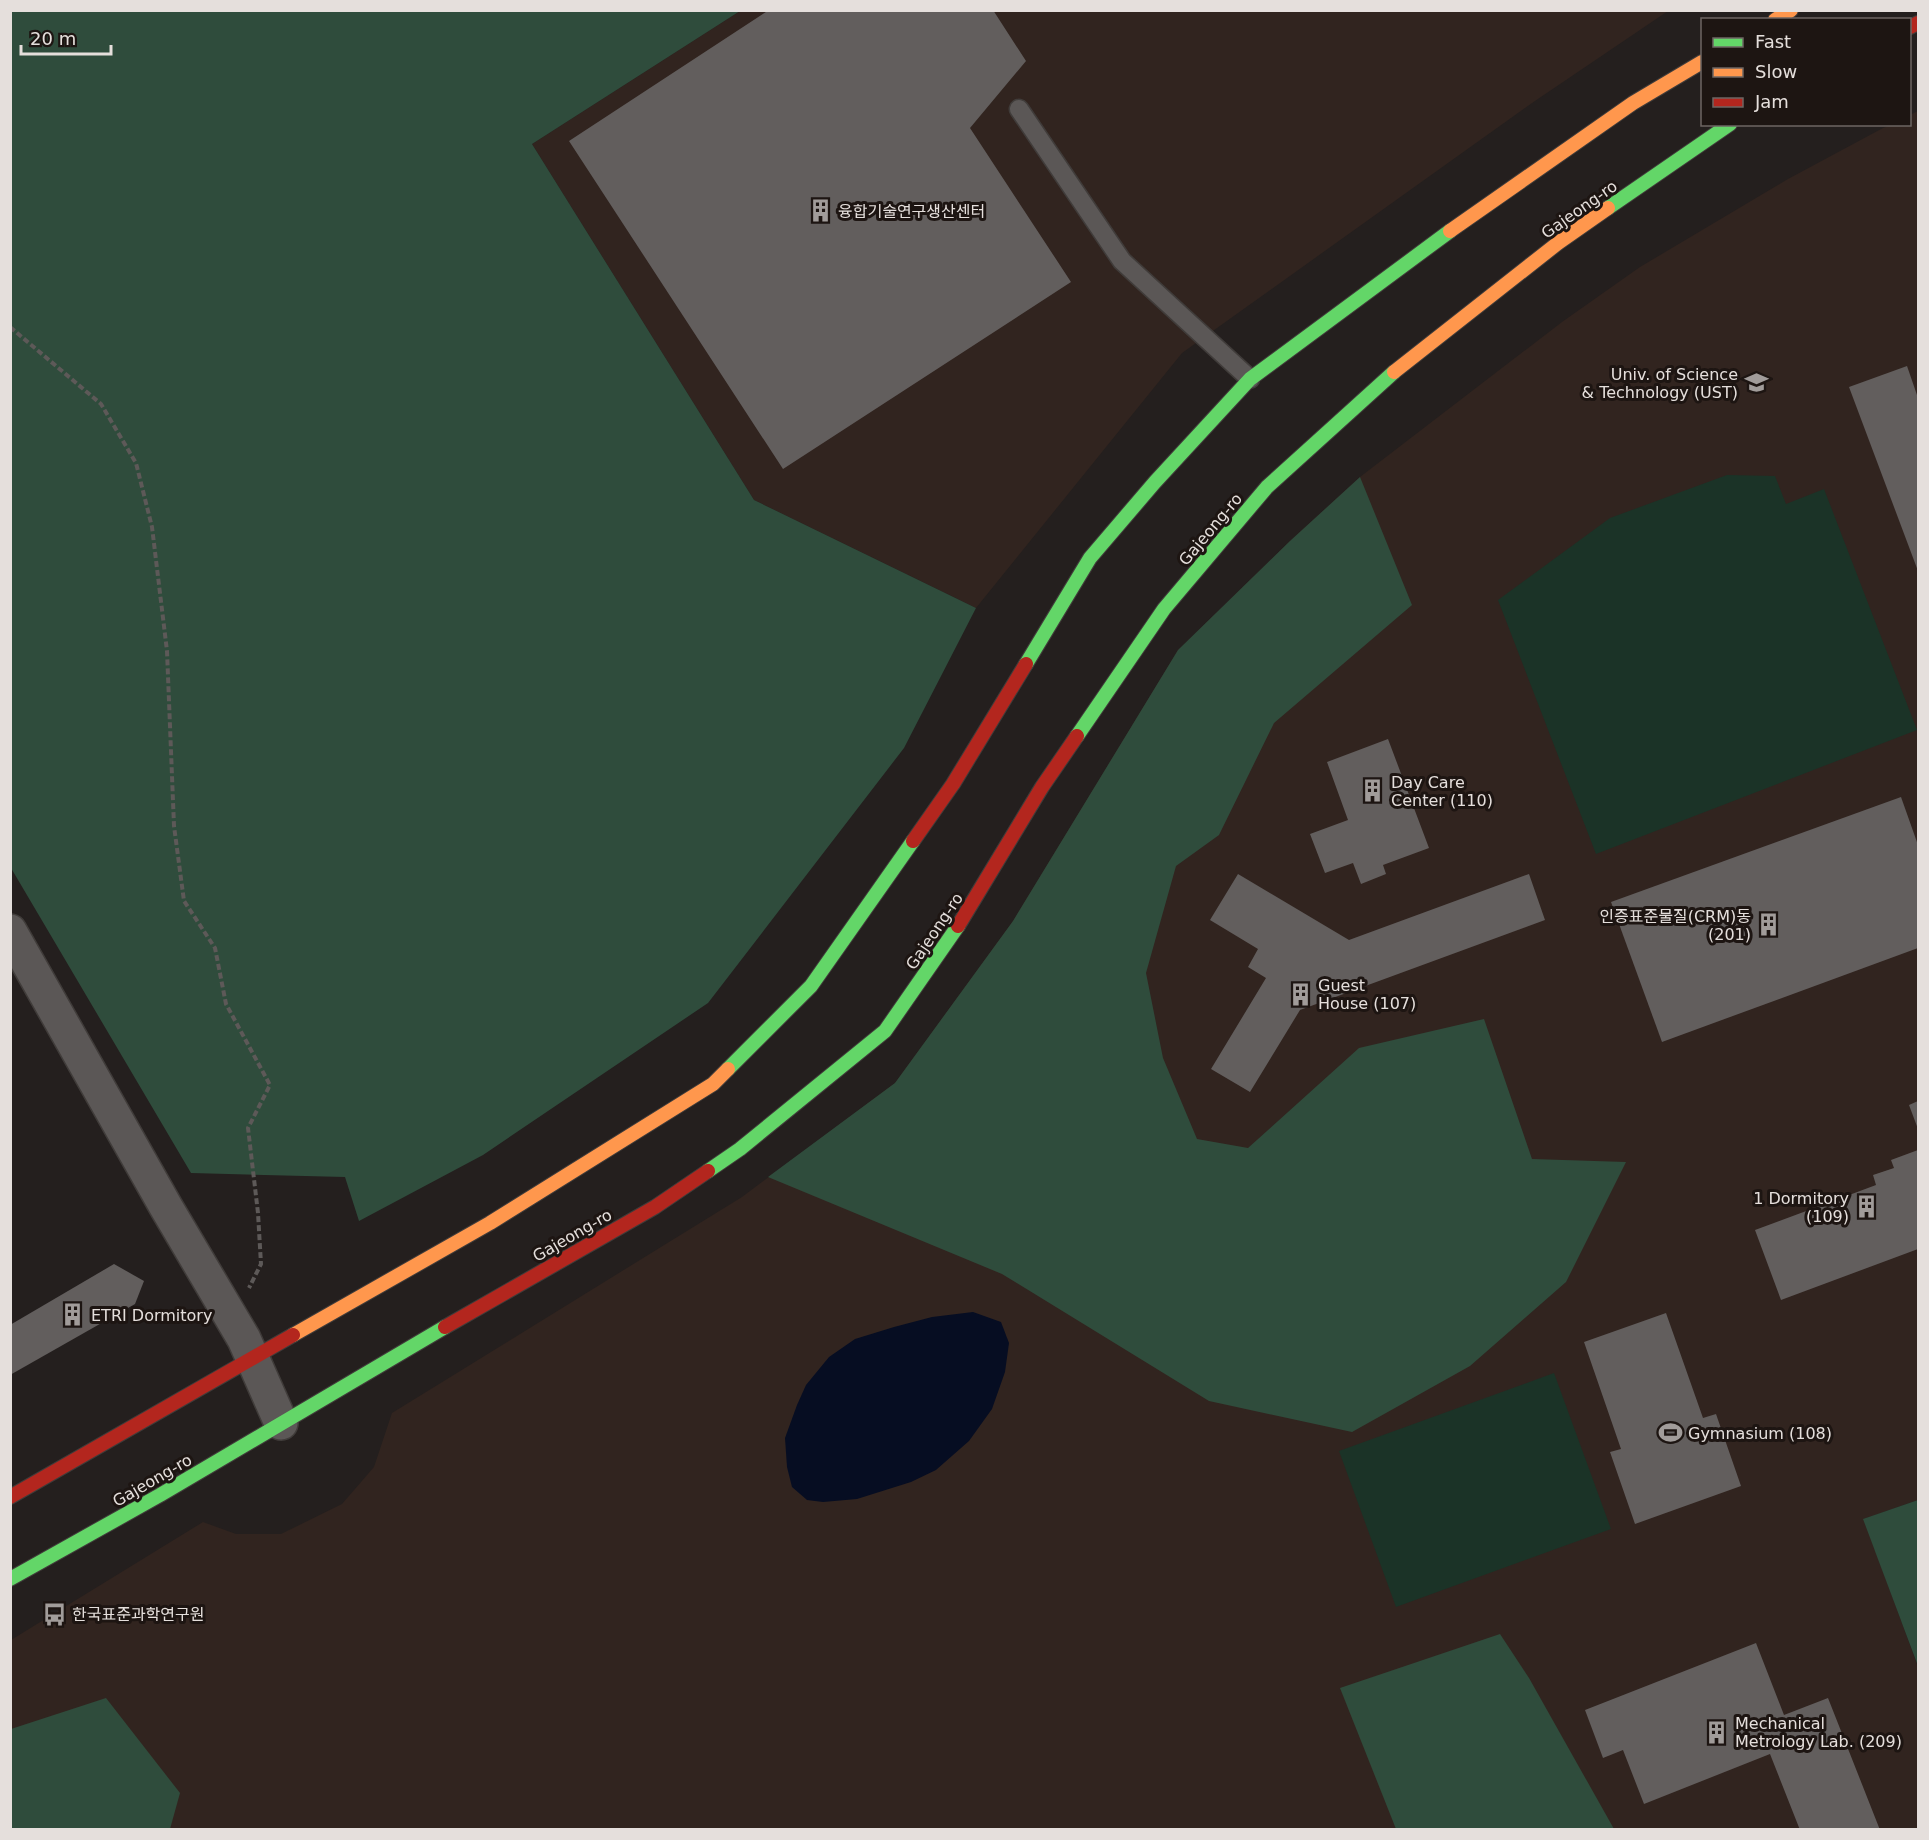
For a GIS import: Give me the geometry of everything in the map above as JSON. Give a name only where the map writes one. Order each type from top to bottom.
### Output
[{"type":"main road","points":[[1778,18],[1791,10]]},
{"type":"main road","points":[[10,1497],[490,1223],[713,1084],[812,986],[953,784],[1090,558],[1155,482],[1250,380],[1462,222],[1633,103],[1701,63]]},
{"type":"main road","name":"Gajeong-ro","points":[[10,1579],[160,1495],[367,1372],[655,1207],[740,1149],[885,1031],[965,917],[1042,787],[1164,609],[1267,487],[1385,379],[1530,264],[1727,126]]},
{"type":"street","points":[[10,931],[161,1199],[244,1339],[280,1423]]},
{"type":"lane","points":[[1018,109],[1122,261],[1250,380]]},
{"type":"path","points":[[10,327],[101,404],[136,463],[152,527],[167,651],[174,826],[184,901],[215,948],[226,1004],[270,1085],[248,1128],[258,1213],[261,1264],[233,1321]]},
{"type":"shaded area","points":[[740,11],[1668,11],[1532,103],[1182,353],[976,608],[754,500],[532,144]]},
{"type":"shaded area","points":[[1918,111],[1918,1500],[1864,1519],[1918,1667],[1918,1829],[11,1830],[11,1640],[203,1522],[236,1534],[281,1534],[342,1504],[374,1467],[392,1413],[742,1197],[895,1083],[1013,921],[1178,650],[1290,541],[1360,477],[1562,322],[1640,267],[1788,179],[1883,128],[1911,126],[1911,114]]},
{"type":"green space","points":[[10,11],[740,11],[532,144],[754,500],[976,608],[904,748],[708,1003],[483,1155],[359,1221],[345,1177],[191,1173],[11,868]]},
{"type":"green space","points":[[1727,475],[1775,476],[1786,504],[1824,489],[1917,730],[1596,854],[1498,600],[1610,518]]},
{"type":"green space","points":[[1360,477],[1412,605],[1274,723],[1219,835],[1176,866],[1146,973],[1163,1058],[1197,1139],[1248,1148],[1359,1048],[1484,1019],[1532,1159],[1626,1162],[1566,1282],[1470,1366],[1352,1432],[1209,1401],[1002,1274],[768,1177],[895,1083],[1013,921],[1178,650],[1290,541]]},
{"type":"green space","points":[[1554,1373],[1611,1529],[1396,1607],[1339,1451]]},
{"type":"green space","points":[[1918,1500],[1918,1666],[1863,1519]]},
{"type":"green space","points":[[1500,1634],[1529,1678],[1614,1829],[1396,1829],[1340,1688]]},
{"type":"green space","points":[[106,1698],[180,1793],[170,1829],[11,1829],[11,1729]]},
{"type":"water","points":[[973,1312],[1001,1322],[1009,1343],[1005,1372],[992,1409],[969,1441],[936,1470],[911,1482],[857,1499],[823,1502],[807,1500],[792,1487],[787,1467],[785,1438],[806,1385],[829,1357],[855,1339],[932,1317]]},
{"type":"building","name":"융합기술연구생산센터","points":[[769,10],[993,10],[1026,61],[970,128],[1071,282],[783,469],[569,141]]},
{"type":"building","points":[[1907,366],[1918,398],[1918,571],[1849,387]]},
{"type":"building","name":"Day Care Center (110)","points":[[1388,739],[1429,848],[1383,865],[1386,874],[1361,884],[1353,863],[1325,873],[1310,834],[1348,820],[1327,762]]},
{"type":"building","name":"인증표준물질(CRM)동 (201)","points":[[1901,797],[1918,845],[1918,948],[1662,1042],[1611,902]]},
{"type":"building","name":"Guest House (107)","points":[[1238,874],[1349,940],[1529,874],[1545,920],[1300,1010],[1250,1092],[1211,1069],[1266,978],[1248,967],[1258,949],[1210,920]]},
{"type":"building","points":[[1918,1101],[1918,1129],[1909,1105]]},
{"type":"building","name":"1 Dormitory (109)","points":[[1918,1150],[1918,1249],[1781,1300],[1755,1230],[1876,1185],[1873,1175],[1894,1168],[1891,1160]]},
{"type":"building","name":"ETRI Dormitory","points":[[114,1264],[144,1281],[135,1304],[10,1375],[10,1325]]},
{"type":"building","name":"Gymnasium (108)","points":[[1666,1313],[1703,1418],[1716,1414],[1741,1486],[1635,1524],[1610,1452],[1621,1449],[1584,1342]]},
{"type":"building","name":"Mechanical Metrology Lab. (209)","points":[[1756,1643],[1784,1715],[1828,1698],[1880,1830],[1800,1830],[1770,1754],[1644,1804],[1623,1750],[1603,1758],[1585,1710]]},
{"type":"traffic: fast","points":[[1608,208],[1727,126]]},
{"type":"traffic: fast","points":[[1026,664],[1090,558],[1155,482],[1250,379],[1450,231]]},
{"type":"traffic: fast","points":[[1077,736],[1164,609],[1267,487],[1394,372]]},
{"type":"traffic: fast","points":[[728,1069],[811,986],[913,841]]},
{"type":"traffic: fast","points":[[708,1171],[740,1149],[885,1031],[958,926]]},
{"type":"traffic: fast","points":[[10,1579],[160,1495],[445,1327]]},
{"type":"traffic: slow","points":[[1778,18],[1791,10]]},
{"type":"traffic: slow","points":[[1450,231],[1633,103],[1701,63]]},
{"type":"traffic: slow","points":[[1394,372],[1558,243],[1608,208]]},
{"type":"traffic: slow","points":[[293,1335],[490,1223],[713,1084],[728,1069]]},
{"type":"traffic: jam","points":[[1911,26],[1918,23]]},
{"type":"traffic: jam","points":[[913,841],[953,784],[1026,664]]},
{"type":"traffic: jam","points":[[958,926],[1042,787],[1077,736]]},
{"type":"traffic: jam","points":[[445,1327],[655,1207],[708,1171]]},
{"type":"traffic: jam","points":[[10,1497],[293,1335]]},
{"type":"place","name":"융합기술연구생산센터","points":[[820,211]]},
{"type":"place","name":"Univ. of Science & Technology (UST)","points":[[1756,383]]},
{"type":"place","name":"Day Care Center (110)","points":[[1373,791]]},
{"type":"place","name":"인증표준물질(CRM)동 (201)","points":[[1769,925]]},
{"type":"place","name":"Guest House (107)","points":[[1300,994]]},
{"type":"place","name":"1 Dormitory (109)","points":[[1867,1207]]},
{"type":"place","name":"ETRI Dormitory","points":[[73,1315]]},
{"type":"place","name":"Gymnasium (108)","points":[[1670,1433]]},
{"type":"place","name":"한국표준과학연구원","points":[[54,1614]]},
{"type":"place","name":"Mechanical Metrology Lab. (209)","points":[[1717,1732]]}]
